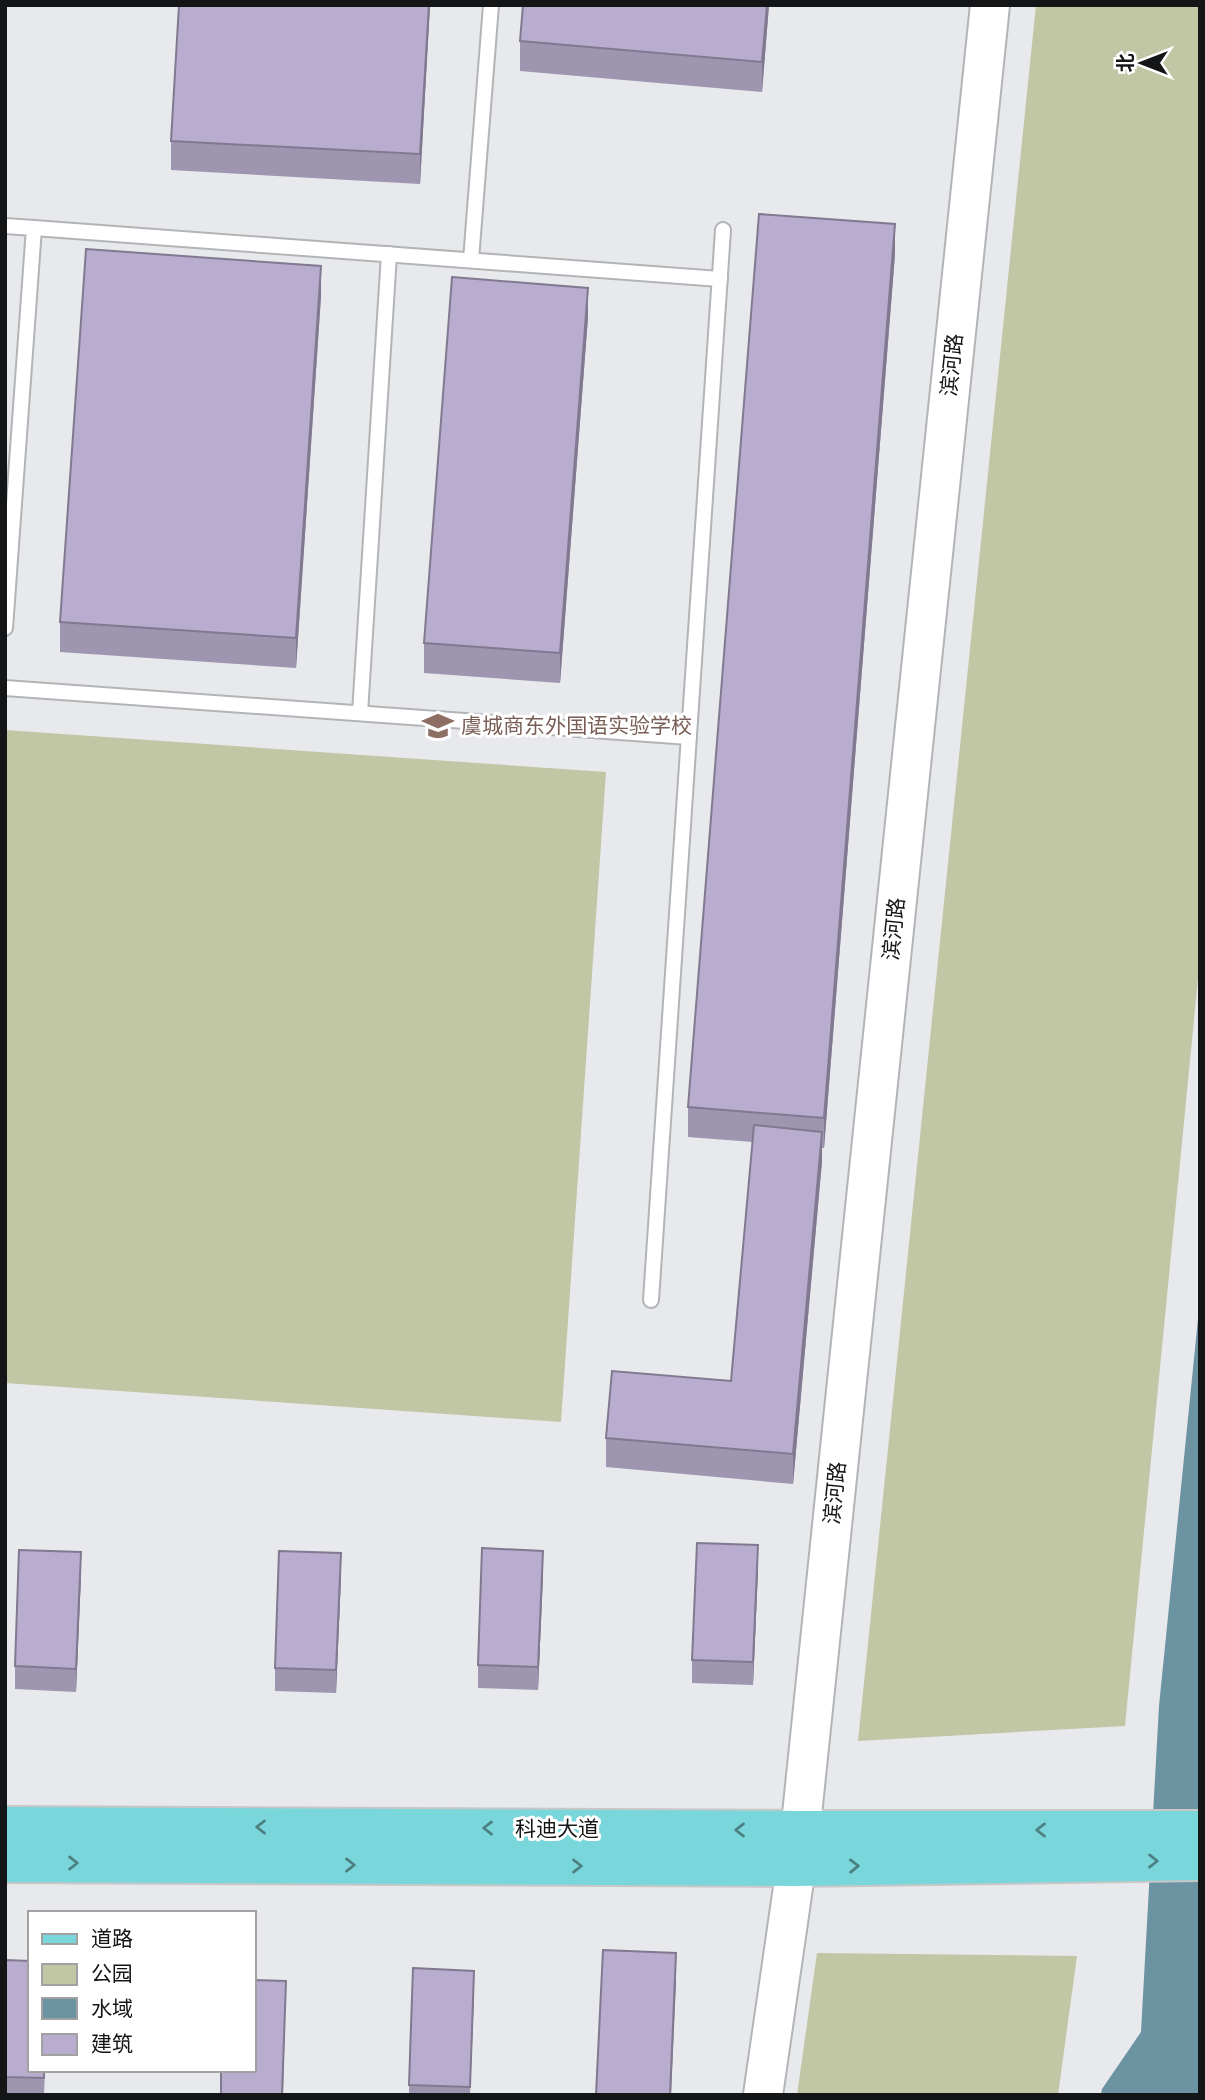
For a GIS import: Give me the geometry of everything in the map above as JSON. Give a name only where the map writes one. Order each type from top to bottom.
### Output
[{"type":"main road","name":"科迪大道","points":[[5,1826],[798,1850]]},
{"type":"main road","points":[[1108,1845],[1200,1830]]},
{"type":"main road","name":"科迪大道","points":[[5,1863],[1108,1845]]},
{"type":"main road","points":[[1108,1845],[1200,1861]]},
{"type":"street","name":"滨河路","points":[[763,2095],[798,1850],[990,5]]},
{"type":"lane","points":[[471,260],[491,5]]},
{"type":"lane","points":[[5,226],[720,279]]},
{"type":"lane","points":[[5,628],[34,228]]},
{"type":"lane","points":[[651,1300],[723,230]]},
{"type":"lane","points":[[360,713],[389,254]]},
{"type":"lane","points":[[5,688],[689,737]]},
{"type":"green space","points":[[1036,5],[1200,5],[1200,958],[1125,1726],[858,1741]]},
{"type":"green space","points":[[5,730],[606,772],[561,1422],[5,1383]]},
{"type":"green space","points":[[817,1953],[1077,1956],[1058,2095],[797,2095]]},
{"type":"water","points":[[1200,1299],[1200,2095],[1101,2095],[1102,2089],[1141,2032],[1159,1706]]},
{"type":"building","points":[[179,5],[429,5],[420,154],[171,141]]},
{"type":"building","points":[[523,5],[767,5],[762,62],[520,41]]},
{"type":"building","points":[[759,214],[895,224],[824,1118],[688,1107]]},
{"type":"building","points":[[86,249],[321,266],[296,638],[60,622]]},
{"type":"building","points":[[452,277],[588,288],[560,653],[424,643]]},
{"type":"building","points":[[754,1125],[822,1132],[793,1454],[606,1438],[612,1371],[731,1381]]},
{"type":"building","points":[[697,1543],[758,1545],[753,1662],[692,1660]]},
{"type":"building","points":[[482,1548],[543,1551],[538,1667],[478,1665]]},
{"type":"building","points":[[19,1550],[81,1552],[76,1669],[15,1666]]},
{"type":"building","points":[[279,1551],[341,1553],[336,1670],[275,1668]]},
{"type":"building","points":[[603,1950],[676,1953],[670,2095],[596,2095]]},
{"type":"building","points":[[5,1960],[28,1961],[28,2072],[44,2072],[44,2078],[5,2077]]},
{"type":"building","points":[[413,1968],[474,1971],[470,2087],[409,2085]]},
{"type":"building","points":[[256,1980],[286,1981],[282,2095],[221,2095],[221,2072],[256,2072]]},
{"type":"place","name":"虞城商东外国语实验学校","points":[[438,726]]}]
